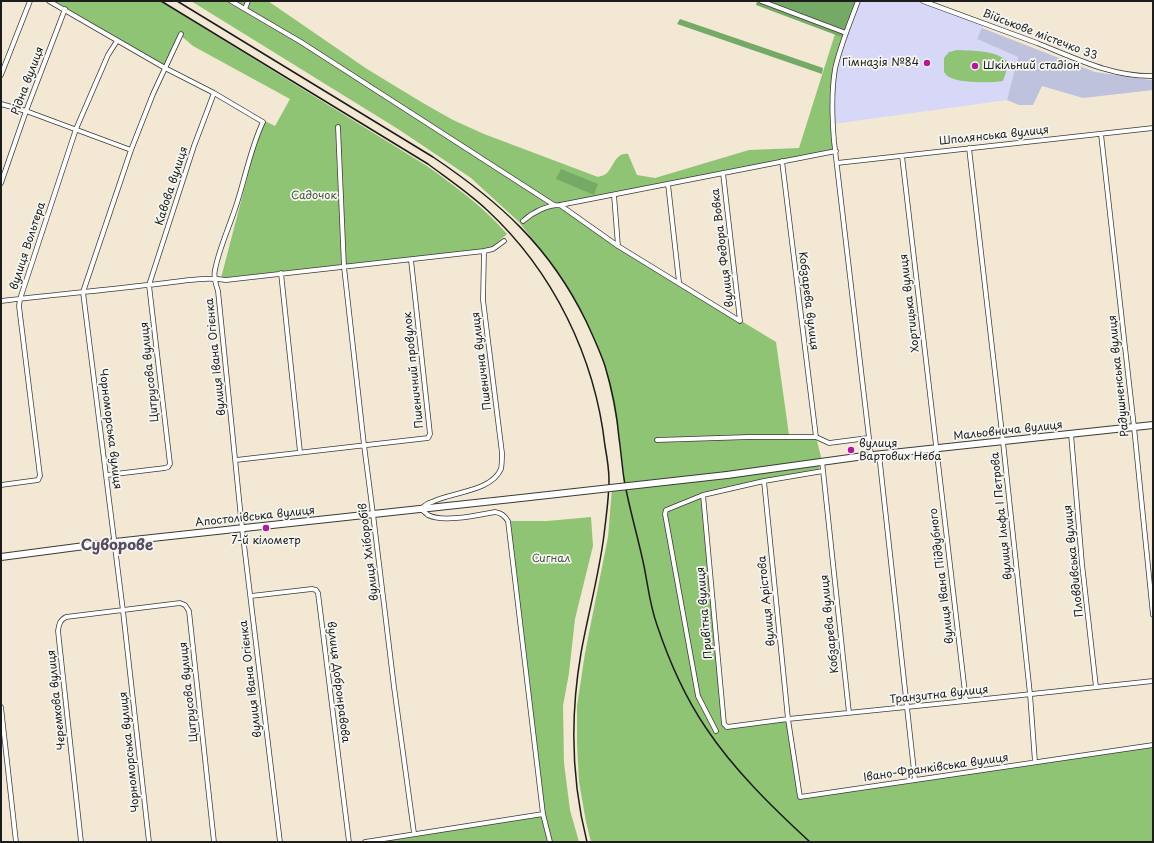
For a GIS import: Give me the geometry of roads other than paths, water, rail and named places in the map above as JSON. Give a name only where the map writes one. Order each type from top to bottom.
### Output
[{"type":"street","points":[[1,75],[30,1]]},
{"type":"street","name":"вулиця Івана Огієнка","points":[[49,1],[165,68],[214,93],[263,122],[257,135],[235,210],[222,242],[214,271],[214,278],[218,291],[242,528],[280,842]]},
{"type":"street","points":[[231,1],[301,42],[554,205]]},
{"type":"street","points":[[245,9],[248,1]]},
{"type":"street","points":[[761,1],[846,33]]},
{"type":"street","points":[[822,462],[868,455],[868,438],[832,106],[833,82],[838,59],[858,1]]},
{"type":"street","name":"Військове містечко 33","points":[[923,1],[1096,66],[1130,75],[1153,76]]},
{"type":"street","name":"Рідна вулиця","points":[[1,183],[26,111],[65,9]]},
{"type":"street","name":"Чорноморська вулиця","points":[[149,842],[107,475],[83,292],[131,150],[153,94],[181,34]]},
{"type":"street","name":"вулиця Вольтера","points":[[1,485],[38,480],[40,476],[20,299],[76,129],[108,55],[118,40]]},
{"type":"street","name":"Кавова вулиця","points":[[149,285],[194,146],[214,93]]},
{"type":"street","points":[[1,104],[26,111],[131,150]]},
{"type":"street","name":"вулиця Хліборобів","points":[[338,126],[344,267],[364,445],[414,833]]},
{"type":"street","name":"Шполянська вулиця","points":[[837,163],[1153,128]]},
{"type":"street","name":"Радушненська вулиця","points":[[1101,134],[1134,428],[1153,615]]},
{"type":"street","name":"вулиця Ільфа І Петрова","points":[[969,148],[1003,442],[1030,694],[1035,762]]},
{"type":"street","points":[[523,221],[540,210],[554,205],[614,195],[836,151]]},
{"type":"street","name":"Хортицька вулиця","points":[[902,156],[936,449]]},
{"type":"street","name":"Кобзарева вулиця","points":[[782,161],[816,437]]},
{"type":"street","name":"вулиця Федора Вовка","points":[[679,282],[740,321],[723,173]]},
{"type":"street","points":[[668,184],[679,282]]},
{"type":"street","points":[[614,195],[618,246]]},
{"type":"street","points":[[560,205],[618,246],[679,282]]},
{"type":"street","points":[[1,301],[149,285],[178,280],[214,278],[226,280],[411,260],[484,251],[493,249],[504,241]]},
{"type":"street","name":"Пшенична вулиця","points":[[421,509],[432,501],[488,483],[496,476],[501,468],[502,453],[483,300],[484,251]]},
{"type":"street","name":"Пшеничний провулок","points":[[364,445],[424,439],[428,438],[430,434],[411,260]]},
{"type":"street","points":[[281,273],[300,452]]},
{"type":"street","name":"Цитрусова вулиця","points":[[107,475],[165,468],[170,464],[149,285]]},
{"type":"street","name":"Мальовнича вулиця","points":[[868,455],[1003,442],[1153,425]]},
{"type":"street","name":"Пловдивська вулиця","points":[[1071,434],[1082,564],[1096,687]]},
{"type":"street","points":[[657,440],[749,437],[816,437],[829,443],[836,443],[868,438]]},
{"type":"street","points":[[236,460],[364,445]]},
{"type":"street","name":"вулиця Івана Піддубного","points":[[936,449],[966,701]]},
{"type":"street","points":[[879,454],[915,780]]},
{"type":"street","name":"Кобзарева вулиця","points":[[822,462],[848,713]]},
{"type":"street","name":"Апостолівська вулиця","points":[[1,557],[115,542],[727,475],[822,462]]},
{"type":"street","points":[[716,731],[698,696],[665,514],[666,510],[703,495],[764,481],[823,471]]},
{"type":"street","name":"вулиця Арістова","points":[[764,481],[788,719]]},
{"type":"street","name":"Привітна вулиця","points":[[703,495],[724,724],[727,727]]},
{"type":"street","points":[[421,509],[435,517],[449,518],[495,512],[501,513],[508,521],[543,814],[550,842]]},
{"type":"street","name":"вулиця Добронравова","points":[[251,596],[312,589],[316,590],[318,593],[349,842]]},
{"type":"street","name":"Цитрусова вулиця","points":[[123,611],[180,603],[188,607],[214,842]]},
{"type":"street","name":"Черемхова вулиця","points":[[81,842],[58,628],[61,620],[66,617],[123,611]]},
{"type":"street","name":"Транзитна вулиця","points":[[727,727],[788,719],[907,708],[1153,681]]},
{"type":"street","points":[[1,708],[16,842]]},
{"type":"street","name":"Івано-Франківська вулиця","points":[[788,719],[800,797],[1153,745]]},
{"type":"street","points":[[365,842],[414,833],[543,814]]},
{"type":"railway","points":[[161,1],[428,164],[466,192],[511,234],[532,260],[551,288],[567,318],[581,348],[592,380],[600,413],[609,476],[608,501],[602,550],[581,653],[575,701],[575,771],[587,842]]},
{"type":"railway","points":[[177,1],[433,157],[457,174],[480,191],[521,228],[556,270],[586,321],[605,366],[616,411],[626,490],[642,555],[651,603],[657,625],[672,665],[691,704],[717,744],[741,774],[810,842]]},
{"type":"place","name":"Гімназія №84","points":[[927,63]]},
{"type":"place","name":"Шкільний стадіон","points":[[975,66]]},
{"type":"place","name":"вулиця Вартових Неба","points":[[851,450]]},
{"type":"place","name":"7-й кілометр","points":[[266,528]]},
{"type":"district","name":"Суворове","points":[[117,546]]},
{"type":"park label","name":"Садочок","points":[[314,196]]},
{"type":"park label","name":"Сигнал","points":[[551,559]]}]
